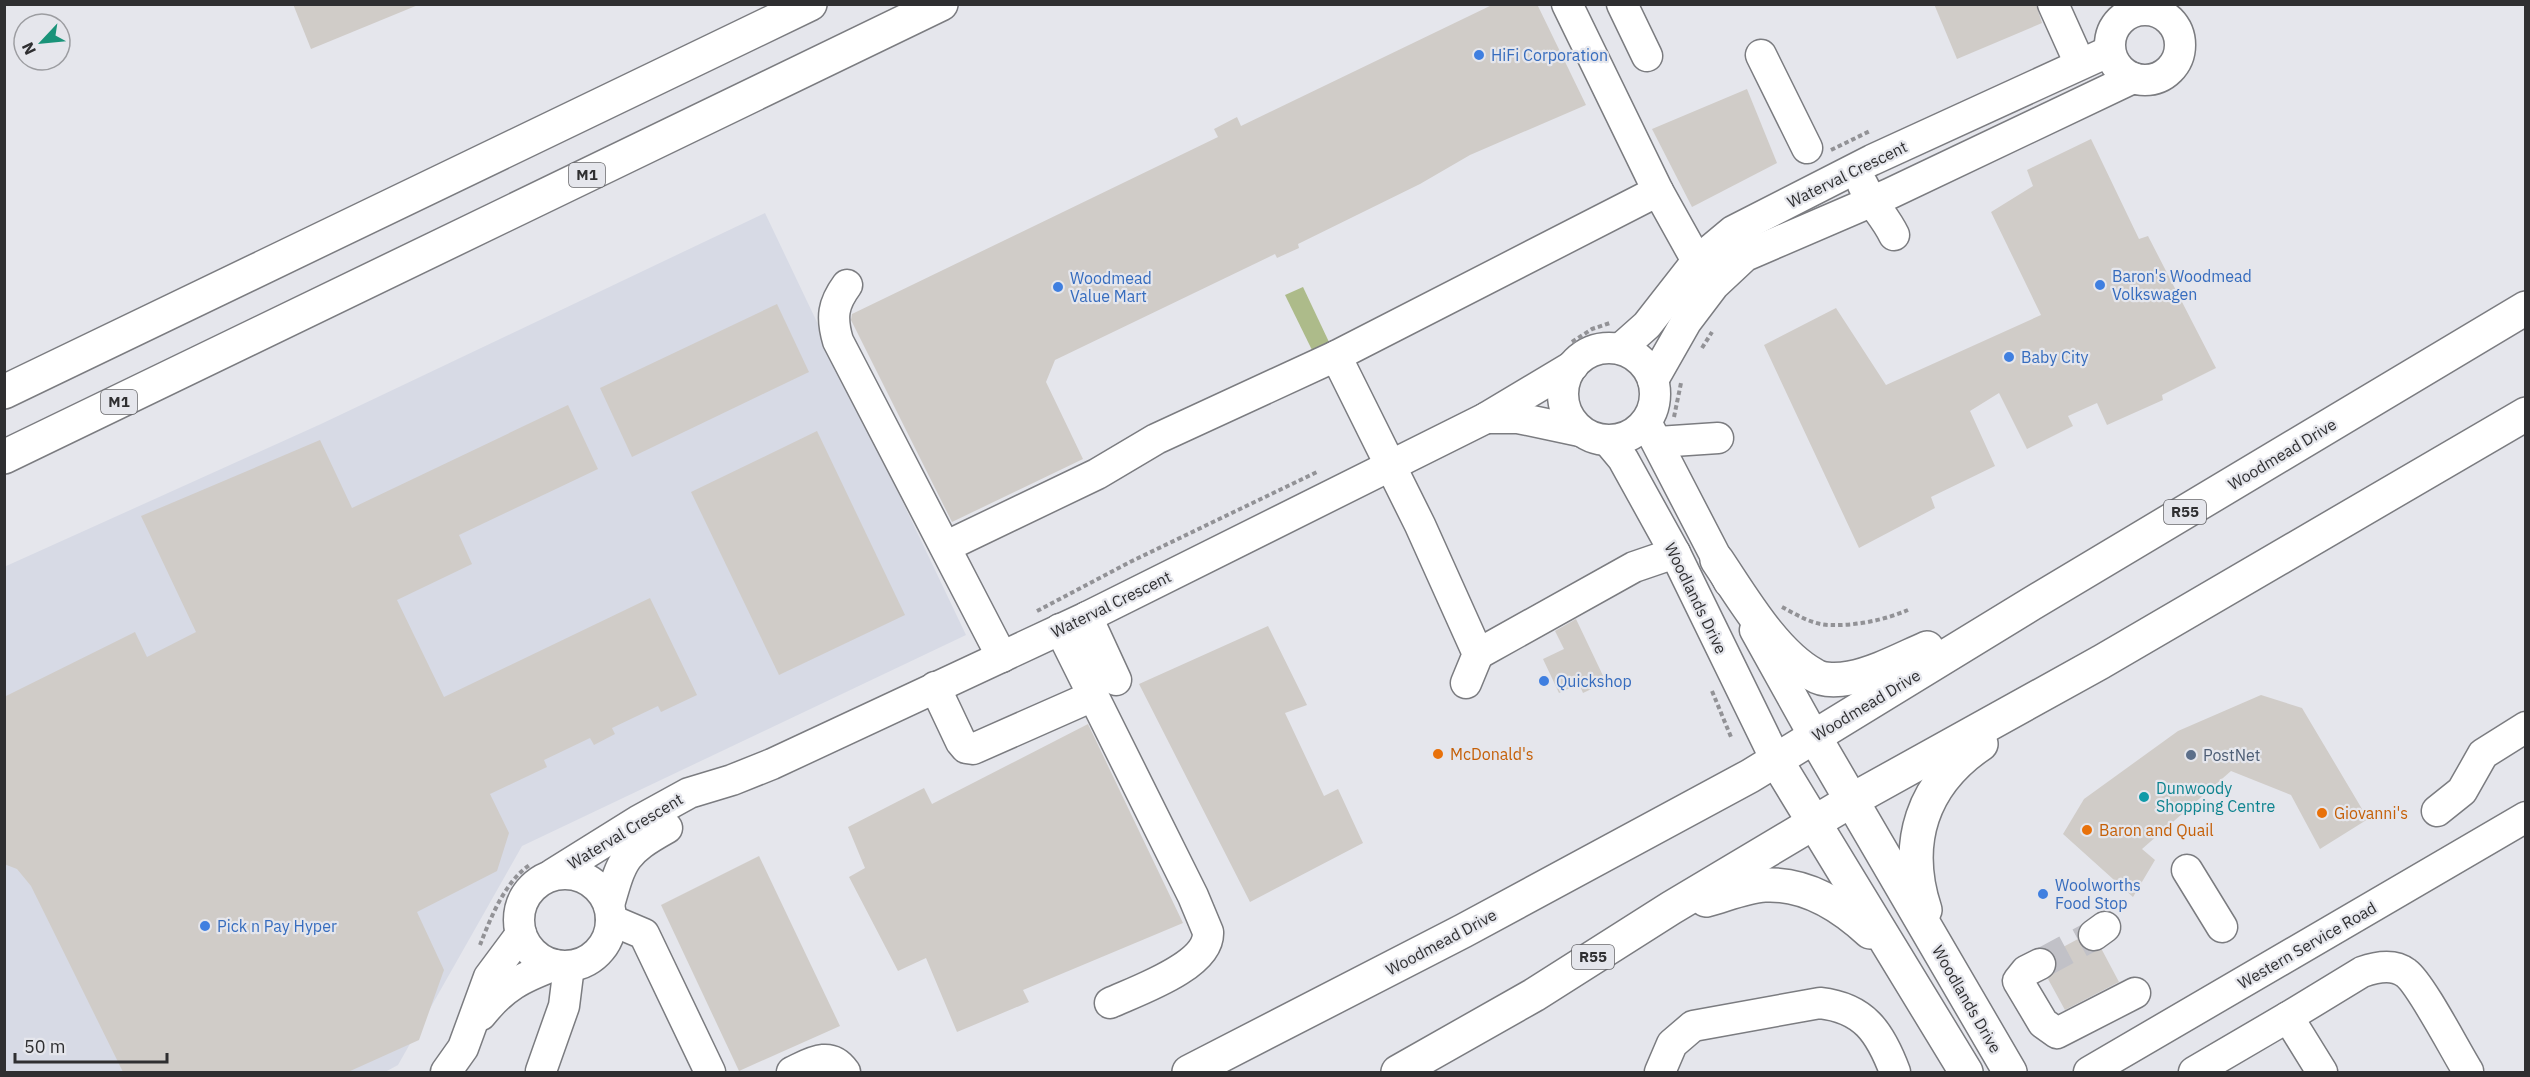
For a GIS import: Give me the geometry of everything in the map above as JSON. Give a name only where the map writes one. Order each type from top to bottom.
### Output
[{"type":"main road","points":[[4,392],[810,4]]},
{"type":"main road","name":"M1","points":[[4,457],[941,4]]},
{"type":"main road","name":"Woodmead Drive","points":[[1189,1072],[1463,931],[1776,760],[2031,604],[2526,308]]},
{"type":"main road","points":[[4,474],[233,346]]},
{"type":"main road","points":[[4,387],[42,374]]},
{"type":"main road","name":"R55","points":[[1398,1072],[1534,995],[1671,908],[1814,825],[1852,800],[2101,662],[2526,414]]},
{"type":"main road","points":[[1717,560],[1761,623],[1795,662],[1815,676],[1826,679],[1848,679],[1864,674],[2031,604]]},
{"type":"main road","points":[[1937,948],[1917,885],[1919,822],[1931,795],[1952,767],[1968,753],[2101,662]]},
{"type":"main road","name":"Woodlands Drive","points":[[1814,736],[2010,1072]]},
{"type":"main road","points":[[1776,760],[1966,1072]]},
{"type":"main road","points":[[1671,908],[1766,885],[1811,892],[1838,905],[1895,957]]},
{"type":"street","points":[[1568,4],[1658,191],[1697,261]]},
{"type":"street","points":[[1622,4],[1647,56]]},
{"type":"street","points":[[2053,4],[2080,64]]},
{"type":"street","points":[[2153,10],[2178,32],[2180,44],[2172,67],[2162,75],[2150,80],[2133,78],[2123,72],[2110,51],[2113,30],[2153,10]]},
{"type":"street","name":"Waterval Crescent","points":[[553,874],[638,821],[689,793],[732,780],[1086,617],[1486,417],[1573,366],[1589,352],[1605,348],[1620,349],[1647,325],[1697,261],[1732,231],[1864,165],[2110,51]]},
{"type":"street","points":[[1761,55],[1807,147]]},
{"type":"street","name":"Waterval Crescent","points":[[1667,381],[1686,322],[1714,285],[1745,256],[1885,212],[2133,78]]},
{"type":"street","points":[[1864,165],[1885,212]]},
{"type":"street","points":[[947,546],[1077,484],[1156,439],[1336,356],[1658,191]]},
{"type":"street","points":[[847,285],[834,305],[832,315],[838,340],[947,546],[1002,657]]},
{"type":"street","points":[[1620,349],[1641,361],[1667,381],[1656,394],[1653,409],[1661,435],[1717,560],[1814,736]]},
{"type":"street","points":[[1336,356],[1390,464],[1478,654]]},
{"type":"street","points":[[1573,366],[1563,389],[1564,405],[1570,419],[1580,430]]},
{"type":"street","name":"Waterval Crescent","points":[[1486,417],[1518,418],[1580,430],[1593,438],[1608,441]]},
{"type":"street","points":[[1608,441],[1622,439],[1636,433],[1718,438]]},
{"type":"street","name":"Woodlands Drive","points":[[1608,441],[1623,459],[1675,553],[1776,760]]},
{"type":"street","points":[[1466,682],[1478,654],[1634,567],[1675,553]]},
{"type":"street","points":[[1086,617],[1105,688],[1209,939],[1203,950],[1181,970],[1110,1003]]},
{"type":"street","points":[[1060,629],[1105,688]]},
{"type":"street","points":[[935,687],[961,742],[966,748],[973,749],[1105,688]]},
{"type":"street","points":[[2437,811],[2462,791],[2483,754],[2526,727]]},
{"type":"street","name":"Waterval Crescent","points":[[610,913],[619,869],[634,848],[698,811],[732,780]]},
{"type":"street","name":"Western Service Road","points":[[2089,1072],[2526,817]]},
{"type":"street","points":[[2187,870],[2222,927]]},
{"type":"street","points":[[562,966],[542,961],[531,952],[521,934],[519,914],[530,888],[553,874],[567,873],[593,883],[610,913],[644,933],[710,1072]]},
{"type":"street","points":[[472,1027],[496,996],[510,984],[562,966],[588,960],[603,946],[610,913]]},
{"type":"street","points":[[446,1072],[463,1048],[472,1027],[480,994],[489,977],[521,934]]},
{"type":"street","points":[[2040,964],[2026,971],[2018,981],[2043,1023],[2057,1033],[2134,993]]},
{"type":"street","points":[[541,1071],[564,1006],[562,966]]},
{"type":"street","points":[[2194,1072],[2362,972],[2374,968],[2397,968],[2412,980],[2468,1071]]},
{"type":"street","points":[[1660,1072],[1672,1044],[1694,1026],[1820,1003],[1834,1005],[1864,1017],[1871,1024],[1894,1072]]},
{"type":"street","points":[[2288,1017],[2322,1072]]},
{"type":"street","points":[[792,1072],[819,1059],[826,1059],[840,1065],[845,1072]]},
{"type":"path","points":[[1700,353],[1718,323]]},
{"type":"path","points":[[1661,435],[1673,417],[1667,381]]},
{"type":"path","points":[[1777,605],[1804,619],[1829,625],[1891,618],[1908,610]]},
{"type":"shaded area","points":[[765,213],[966,635],[522,846],[398,1065],[385,1072],[5,1072],[4,567],[321,424]]},
{"type":"green space","points":[[1303,287],[1329,342],[1312,350],[1285,295]]},
{"type":"building","points":[[293,4],[418,4],[418,5],[311,49]]},
{"type":"building","name":"Woodmead Value Mart","points":[[1494,4],[1537,4],[1586,105],[1470,155],[1420,184],[1298,244],[1299,248],[1277,258],[1275,254],[1055,360],[1046,382],[1083,459],[952,522],[851,320],[852,314],[1218,137],[1214,129],[1237,117],[1241,126]]},
{"type":"building","points":[[1934,4],[2036,4],[2042,23],[1957,59]]},
{"type":"building","points":[[1747,89],[1777,163],[1692,207],[1652,129]]},
{"type":"building","points":[[2091,139],[2139,239],[2148,236],[2216,368],[2162,395],[2163,400],[2107,425],[2097,403],[2068,416],[2073,426],[2027,449],[1999,393],[1970,411],[1995,466],[1931,497],[1935,508],[1859,548],[1764,345],[1836,308],[1886,385],[2041,315],[1991,212],[2033,186],[2027,170]]},
{"type":"building","points":[[777,304],[809,372],[632,457],[600,388]]},
{"type":"building","points":[[568,405],[598,469],[459,535],[472,564],[397,600],[444,697],[650,598],[697,695],[661,712],[658,706],[612,728],[615,734],[594,745],[590,738],[544,760],[547,767],[490,794],[509,833],[497,871],[417,912],[444,970],[419,1040],[348,1072],[123,1072],[31,886],[17,869],[4,864],[4,697],[135,632],[147,657],[196,632],[141,516],[320,440],[352,508]]},
{"type":"building","points":[[817,431],[905,615],[779,675],[691,492]]},
{"type":"building","points":[[1576,619],[1606,682],[1583,693],[1579,684],[1559,693],[1543,659],[1564,649],[1555,631]]},
{"type":"building","points":[[1268,626],[1307,705],[1285,713],[1324,796],[1338,789],[1363,843],[1250,902],[1139,684]]},
{"type":"building","name":"Dunwoody Shopping Centre","points":[[2261,695],[2302,708],[2368,819],[2320,849],[2291,795],[2231,771],[2142,849],[2155,860],[2133,897],[2063,834],[2084,799],[2178,731]]},
{"type":"building","points":[[1088,724],[1183,923],[1023,990],[1029,1002],[957,1032],[926,958],[898,971],[849,877],[865,868],[848,827],[924,788],[932,804]]},
{"type":"building","points":[[759,856],[840,1026],[739,1071],[661,905]]},
{"type":"building","points":[[2078,939],[2088,951],[2102,950],[2119,982],[2065,1010],[2048,979],[2057,966],[2052,953]]},
{"type":"tunnel","points":[[2040,964],[2094,935]]},
{"type":"place","name":"HiFi Corporation","points":[[1479,55]]},
{"type":"place","name":"Baron's Woodmead Volkswagen","points":[[2100,285]]},
{"type":"place","name":"Woodmead Value Mart","points":[[1058,287]]},
{"type":"place","name":"Baby City","points":[[2009,357]]},
{"type":"place","name":"Quickshop","points":[[1544,681]]},
{"type":"place","name":"McDonald's","points":[[1438,754]]},
{"type":"place","name":"PostNet","points":[[2191,755]]},
{"type":"place","name":"Dunwoody Shopping Centre","points":[[2144,797]]},
{"type":"place","name":"Giovanni's","points":[[2322,813]]},
{"type":"place","name":"Baron and Quail","points":[[2087,830]]},
{"type":"place","name":"Woolworths Food Stop","points":[[2043,894]]},
{"type":"place","name":"Pick n Pay Hyper","points":[[205,926]]}]
